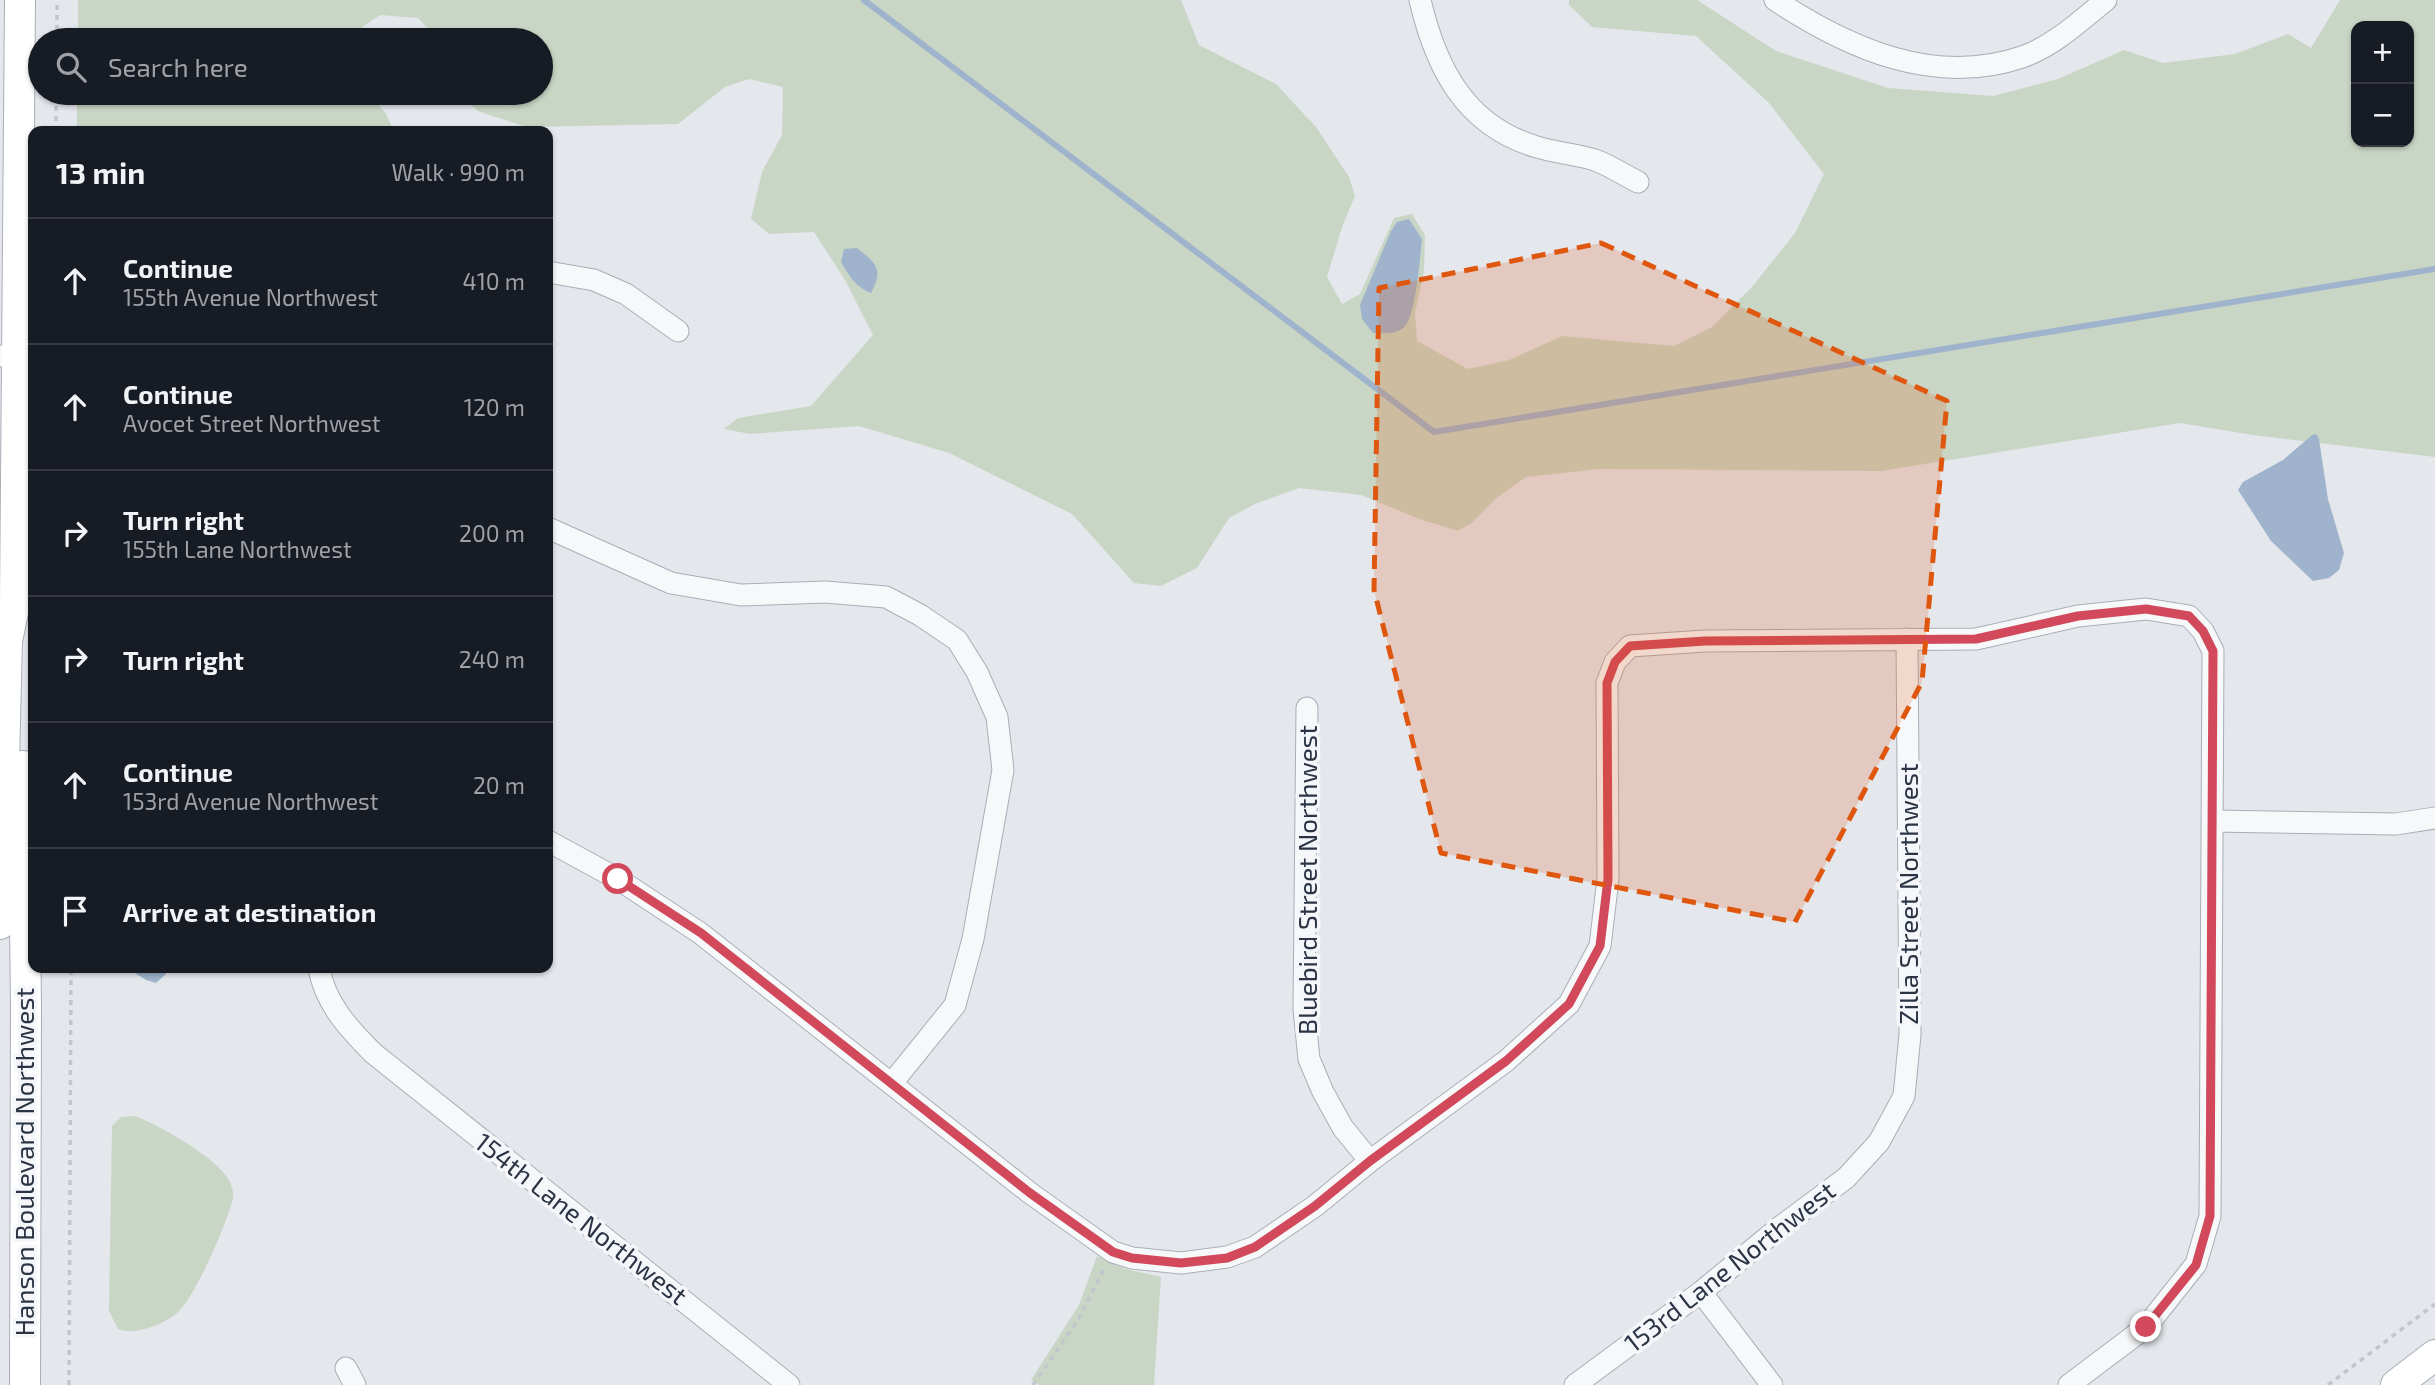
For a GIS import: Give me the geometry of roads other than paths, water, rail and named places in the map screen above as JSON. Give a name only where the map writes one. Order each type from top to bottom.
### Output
[{"type":"main road","name":"Hanson Boulevard Northwest","points":[[20,0],[15,603],[23,673],[25,1385]]},
{"type":"main road","name":"Hanson Boulevard Northwest","points":[[0,924],[7,640],[15,603]]},
{"type":"main road","points":[[2396,1385],[2435,1355]]},
{"type":"street","points":[[1420,0],[1429,38],[1443,69],[1468,107],[1516,139],[1536,147],[1597,160],[1638,182]]},
{"type":"street","points":[[1775,0],[1850,42],[1885,57],[1924,66],[1983,66],[2024,56],[2062,36],[2106,0]]},
{"type":"street","points":[[553,273],[594,280],[626,294],[678,331]]},
{"type":"street","points":[[553,530],[671,583],[741,595],[825,592],[886,597],[920,615],[957,640],[977,672],[997,717],[1003,769],[973,939],[954,1005],[892,1083]]},
{"type":"street","points":[[553,844],[618,879],[701,933],[777,996],[1030,1193],[1113,1252],[1132,1258],[1181,1263],[1227,1258],[1255,1247],[1305,1213],[1370,1161],[1506,1061],[1569,1004],[1600,946],[1608,879],[1607,683],[1615,662],[1629,647],[1705,641],[1976,639],[2078,616],[2146,609],[2189,616],[2213,651],[2210,1216],[2196,1265],[2146,1327],[2069,1385]]},
{"type":"street","name":"Zilla Street Northwest","points":[[1880,1142],[1904,1096],[1910,1035],[1907,639]]},
{"type":"street","name":"Bluebird Street Northwest","points":[[1307,708],[1304,1009],[1309,1059],[1343,1128],[1370,1161]]},
{"type":"street","points":[[2212,821],[2396,824],[2435,818]]},
{"type":"street","name":"154th Lane Northwest","points":[[320,973],[323,988],[348,1028],[373,1053],[789,1385]]},
{"type":"street","name":"153rd Lane Northwest","points":[[1575,1385],[1701,1292],[1780,1227],[1846,1178],[1880,1142]]},
{"type":"street","points":[[1701,1292],[1772,1385]]},
{"type":"water","points":[[1409,219],[1422,239],[1417,285],[1409,320],[1398,331],[1373,333],[1362,319],[1360,305],[1391,231],[1397,222]]},
{"type":"water","points":[[857,248],[876,267],[877,278],[871,293],[857,284],[841,262],[844,249]]},
{"type":"water","points":[[2316,434],[2328,499],[2344,553],[2339,570],[2329,578],[2313,581],[2271,541],[2238,490],[2243,482],[2283,460]]},
{"type":"water","points":[[135,973],[166,973],[156,983]]},
{"type":"waterway","points":[[864,0],[1434,432],[2435,269]]}]
